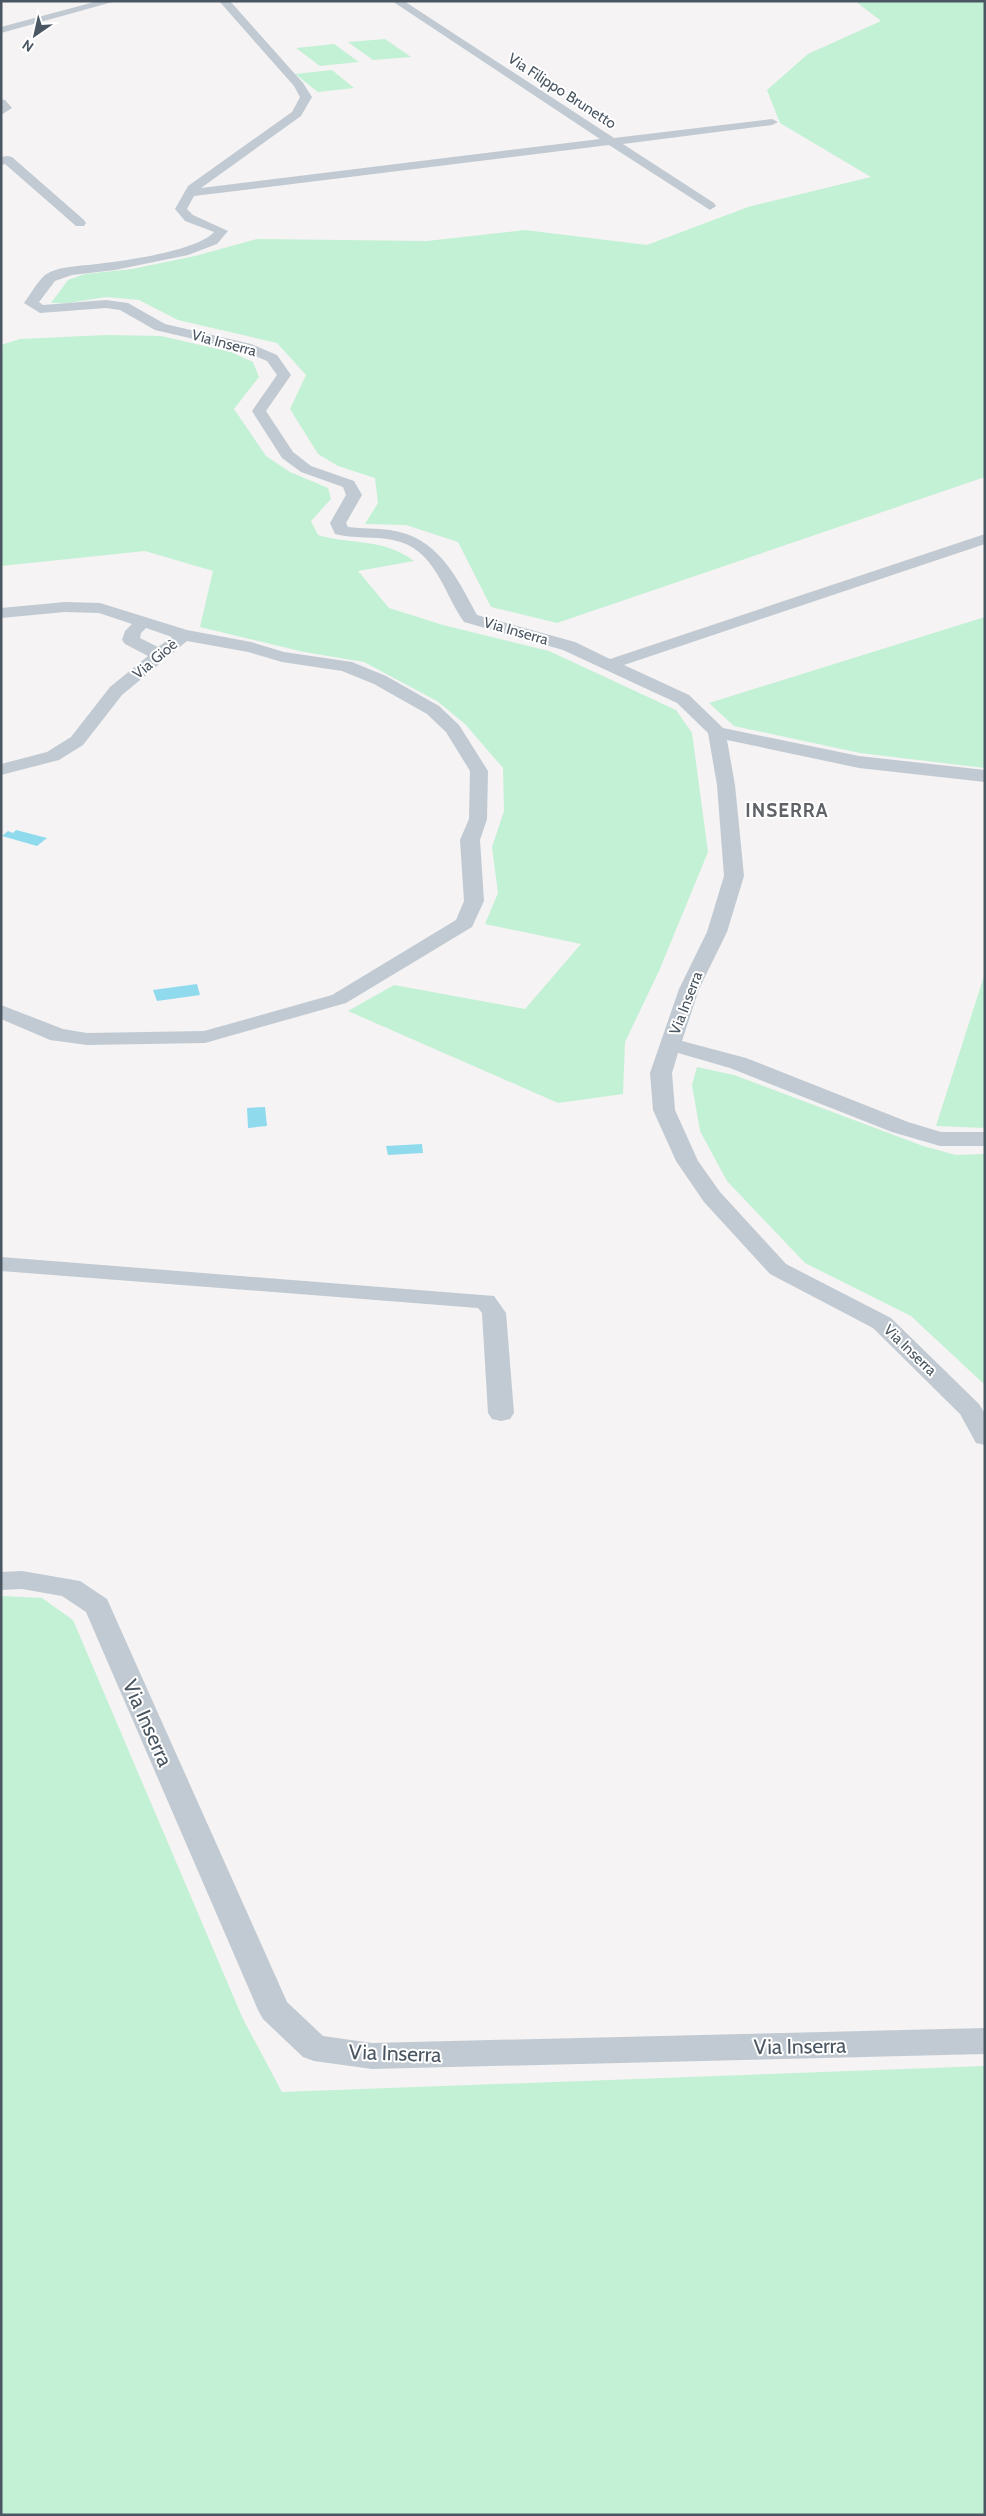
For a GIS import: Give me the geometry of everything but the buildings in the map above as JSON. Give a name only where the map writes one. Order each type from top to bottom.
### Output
[{"type":"street","points":[[1,30],[110,1]]},
{"type":"street","points":[[190,193],[192,189],[297,114],[306,97],[299,85],[224,1]]},
{"type":"street","name":"Via Filippo Brunetto","points":[[397,1],[710,206]]},
{"type":"street","points":[[1,102],[6,108],[1,112]]},
{"type":"street","points":[[190,193],[772,122]]},
{"type":"street","points":[[1,161],[8,160],[80,223]]},
{"type":"street","name":"Via Inserra","points":[[190,193],[180,209],[189,218],[222,232],[213,242],[183,252],[116,266],[70,271],[50,278],[31,303],[40,309],[106,304],[123,306],[160,327],[246,347],[272,358],[284,375],[259,411],[287,455],[306,469],[349,484],[354,495],[338,523],[341,531],[360,535],[392,535],[418,542],[439,561],[470,618],[569,646],[683,699],[717,732],[726,785],[734,876],[717,932],[689,989],[661,1072],[664,1110],[687,1161],[712,1197],[778,1269],[882,1323],[970,1410],[985,1437]]},
{"type":"street","points":[[608,665],[985,539]]},
{"type":"street","name":"Via Gioè","points":[[1,613],[65,607],[100,608],[184,635]]},
{"type":"street","points":[[145,621],[133,631],[131,640],[160,655]]},
{"type":"street","points":[[1,1011],[58,1035],[87,1039],[205,1038],[339,999],[465,923],[474,901],[470,840],[478,819],[479,771],[453,729],[433,710],[380,680],[346,666],[282,657],[251,647],[184,635]]},
{"type":"street","name":"Via Gioè","points":[[1,770],[53,756],[77,740],[116,691],[184,635]]},
{"type":"street","points":[[717,732],[859,762],[985,776]]},
{"type":"street","points":[[670,1044],[738,1064],[900,1127],[940,1139],[985,1139]]},
{"type":"street","points":[[1,1264],[485,1301],[494,1313],[501,1413]]},
{"type":"street","name":"Via Inserra","points":[[1,1580],[22,1580],[70,1588],[97,1606],[274,2010],[314,2048],[372,2056],[985,2041]]},
{"type":"green space","points":[[855,1],[985,1],[985,477],[557,623],[491,607],[458,542],[406,525],[365,524],[378,503],[375,478],[338,466],[318,454],[290,409],[306,375],[277,343],[178,320],[139,300],[106,297],[68,303],[51,303],[68,280],[85,274],[132,269],[195,256],[257,239],[427,241],[525,230],[647,245],[748,207],[871,177],[780,123],[767,90],[808,54],[881,21]]},
{"type":"green space","points":[[385,39],[411,57],[373,60],[348,42]]},
{"type":"green space","points":[[334,44],[359,62],[320,66],[296,48]]},
{"type":"green space","points":[[332,70],[354,88],[318,92],[295,74]]},
{"type":"green space","points":[[106,335],[161,336],[231,352],[253,362],[259,377],[234,409],[266,456],[290,472],[328,488],[331,499],[311,521],[318,535],[379,545],[403,554],[414,561],[358,571],[389,608],[443,625],[549,651],[676,710],[692,733],[708,852],[659,971],[625,1042],[623,1094],[558,1103],[348,1011],[394,985],[525,1009],[581,944],[485,924],[498,893],[492,847],[504,811],[503,768],[465,724],[437,701],[364,662],[304,652],[200,627],[213,571],[145,551],[1,566],[1,345],[20,339]]},
{"type":"green space","points":[[985,617],[985,768],[860,753],[734,726],[709,703]]},
{"type":"green space","points":[[985,973],[985,1128],[936,1126]]},
{"type":"green space","points":[[697,1067],[734,1075],[923,1146],[956,1155],[985,1154],[985,1385],[911,1316],[805,1263],[727,1181],[700,1131],[692,1085]]},
{"type":"green space","points":[[1,1596],[42,1598],[73,1620],[243,2019],[282,2092],[985,2066],[985,2515],[1,2515]]},
{"type":"water","points":[[16,830],[47,838],[37,846],[2,836],[8,831],[13,833]]},
{"type":"water","points":[[197,984],[200,995],[157,1001],[153,990]]},
{"type":"water","points":[[265,1107],[267,1126],[248,1128],[247,1108]]},
{"type":"water","points":[[422,1144],[423,1153],[388,1155],[386,1146]]},
{"type":"district","name":"INSERRA","points":[[787,810]]}]
